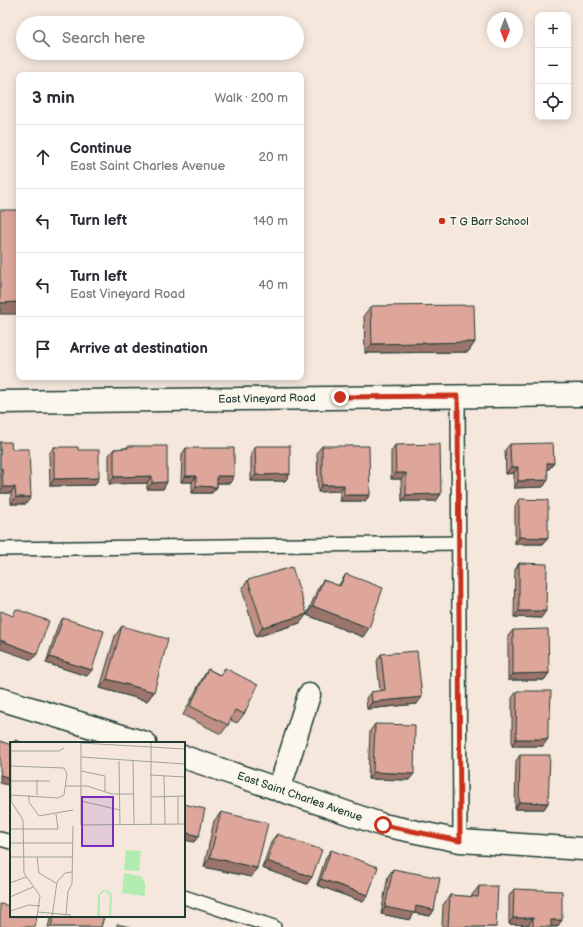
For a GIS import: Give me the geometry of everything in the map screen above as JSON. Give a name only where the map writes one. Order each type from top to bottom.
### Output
[{"type":"street","name":"East Vineyard Road","points":[[0,402],[583,395]]},
{"type":"street","points":[[279,790],[309,695]]},
{"type":"street","points":[[0,699],[142,742]]},
{"type":"street","name":"East Saint Charles Avenue","points":[[185,757],[383,825],[460,841],[583,849]]},
{"type":"lane","points":[[458,396],[460,841]]},
{"type":"lane","points":[[0,549],[458,543]]},
{"type":"lane","points":[[0,839],[10,842]]},
{"type":"lane","points":[[185,897],[274,927]]},
{"type":"building","points":[[0,210],[16,210],[16,302],[0,303]]},
{"type":"building","points":[[474,305],[475,342],[372,344],[371,306]]},
{"type":"building","points":[[0,442],[11,442],[12,449],[29,449],[31,497],[16,497],[15,487],[3,487],[2,468],[0,469]]},
{"type":"building","points":[[553,443],[554,463],[547,463],[548,480],[518,481],[518,467],[511,467],[510,444]]},
{"type":"building","points":[[440,444],[441,494],[406,495],[406,473],[396,473],[395,445]]},
{"type":"building","points":[[128,446],[167,446],[167,482],[152,483],[152,476],[114,477],[114,449],[128,448]]},
{"type":"building","points":[[255,446],[290,446],[290,474],[256,475]]},
{"type":"building","points":[[322,446],[369,446],[370,495],[344,495],[344,485],[322,485]]},
{"type":"building","points":[[54,447],[78,447],[78,450],[99,450],[99,478],[54,479]]},
{"type":"building","points":[[186,448],[234,448],[234,476],[217,476],[217,487],[196,486],[196,476],[186,476]]},
{"type":"building","points":[[519,499],[548,500],[548,538],[519,537]]},
{"type":"building","points":[[519,563],[547,564],[546,611],[519,611]]},
{"type":"building","points":[[292,567],[307,614],[263,627],[248,580]]},
{"type":"building","points":[[346,574],[383,588],[369,628],[313,606],[323,580],[340,586]]},
{"type":"building","points":[[16,609],[49,621],[37,654],[0,640],[1,611],[13,616]]},
{"type":"building","points":[[63,618],[104,631],[92,670],[50,657]]},
{"type":"building","points":[[122,626],[168,639],[154,692],[107,679]]},
{"type":"building","points":[[548,629],[549,673],[513,674],[513,630]]},
{"type":"building","points":[[417,651],[422,697],[372,702],[371,692],[385,690],[381,654]]},
{"type":"building","points":[[225,668],[258,685],[244,714],[235,710],[228,725],[190,706],[208,669],[221,676]]},
{"type":"building","points":[[517,691],[551,691],[550,718],[548,718],[548,739],[516,739]]},
{"type":"building","points":[[375,724],[415,725],[414,774],[373,772]]},
{"type":"building","points":[[0,741],[10,745],[10,778],[0,775]]},
{"type":"building","points":[[520,755],[550,755],[548,803],[519,802]]},
{"type":"building","points":[[185,804],[205,809],[199,836],[185,832]]},
{"type":"building","points":[[221,812],[268,823],[257,868],[210,857]]},
{"type":"building","points":[[277,834],[322,850],[312,877],[267,861]]},
{"type":"building","points":[[331,850],[378,867],[368,895],[321,879]]},
{"type":"building","points":[[393,869],[440,878],[434,910],[416,906],[415,913],[385,907]]},
{"type":"building","points":[[479,886],[498,886],[496,927],[448,927],[450,895],[478,897]]},
{"type":"building","points":[[514,889],[562,891],[562,920],[551,920],[551,927],[533,927],[533,918],[513,918]]},
{"type":"building","points":[[0,904],[10,906],[10,917],[37,917],[35,927],[0,927]]},
{"type":"building","points":[[54,917],[104,917],[101,927],[51,927]]},
{"type":"building","points":[[117,924],[130,927],[117,927]]},
{"type":"place","name":"T G Barr School","points":[[442,221]]},
{"type":"route","points":[[340,397],[458,396],[460,841],[383,825]]}]
